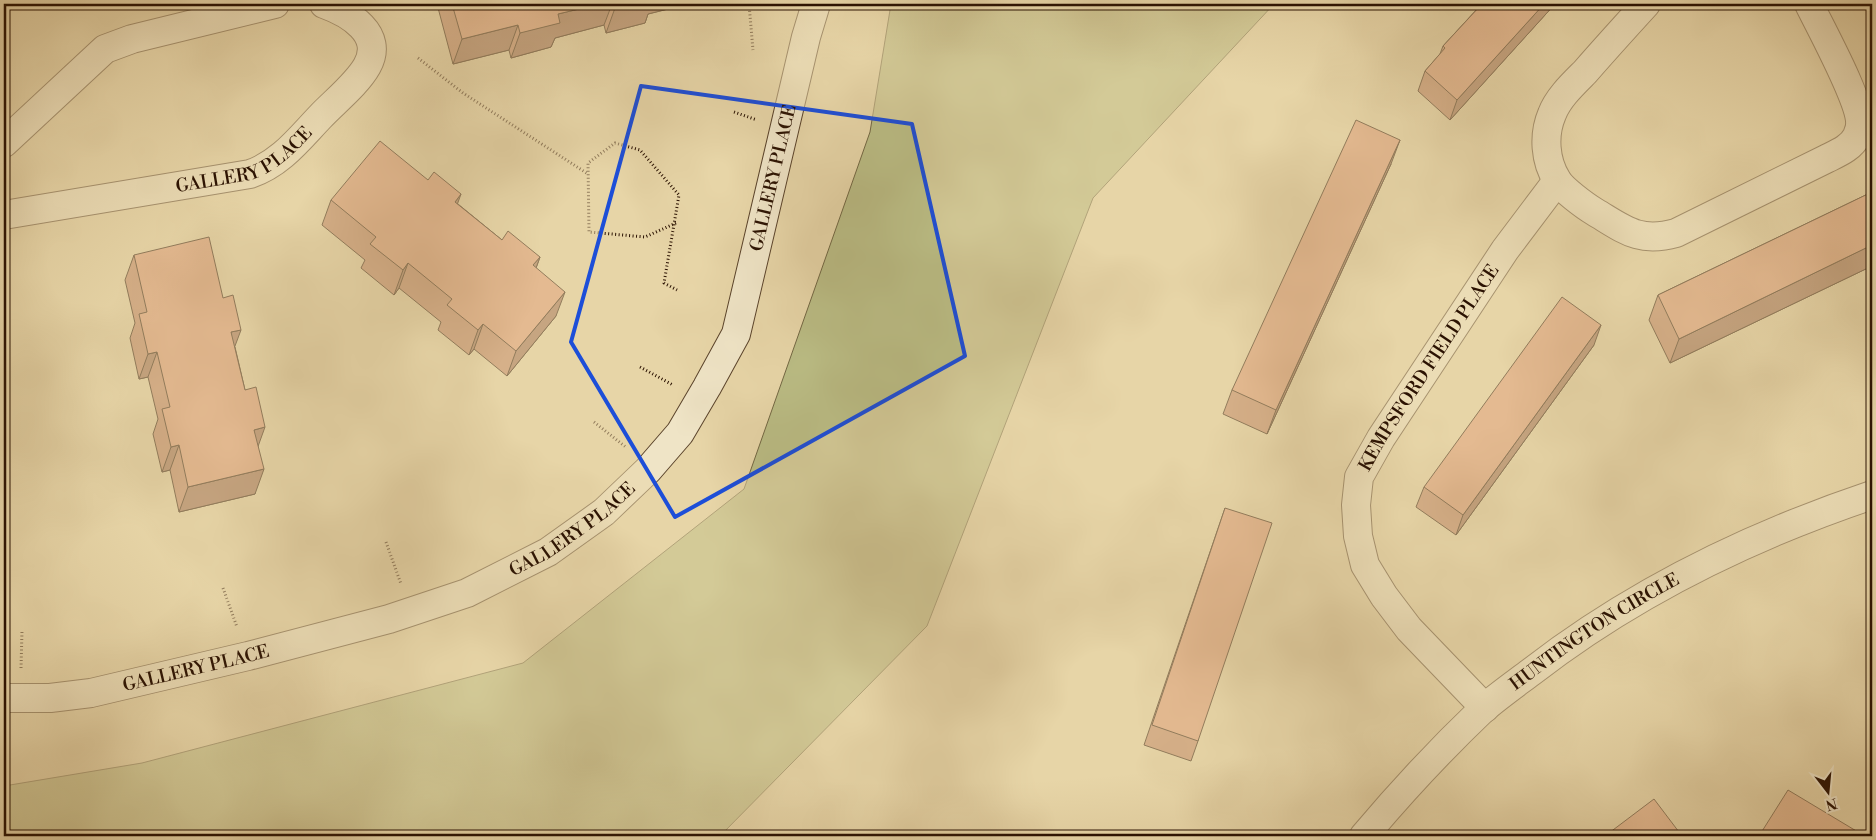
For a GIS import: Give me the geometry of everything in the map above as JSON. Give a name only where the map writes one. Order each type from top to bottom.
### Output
[{"type":"street","points":[[4,143],[105,49],[132,39],[274,4]]},
{"type":"street","name":"GALLERY PLACE","points":[[4,215],[250,174],[271,165],[355,80],[369,61],[370,42],[362,25],[352,17],[324,4]]},
{"type":"street","name":"GALLERY PLACE","points":[[12,698],[50,698],[91,693],[248,656],[389,619],[467,593],[548,552],[604,512],[651,466],[680,433],[736,334],[806,38],[816,4]]},
{"type":"street","points":[[1646,4],[1567,92],[1552,113],[1547,131],[1546,155],[1557,181],[1586,206],[1631,233],[1649,237],[1676,233],[1849,146],[1857,136],[1860,124],[1858,111],[1809,4]]},
{"type":"street","name":"KEMPSFORD FIELD PLACE","points":[[1484,708],[1409,629],[1384,596],[1365,565],[1358,536],[1356,505],[1359,477],[1381,438],[1505,250],[1557,181]]},
{"type":"street","name":"HUNTINGTON CIRCLE","points":[[1364,836],[1426,766],[1484,708],[1600,622],[1659,587],[1793,524],[1872,495]]},
{"type":"path","points":[[749,4],[753,50]]},
{"type":"path","points":[[418,58],[463,93],[588,175]]},
{"type":"path","points":[[676,223],[645,237],[589,232],[588,163],[615,143],[640,150],[679,195],[676,223],[664,283],[677,290]]},
{"type":"path","points":[[640,367],[700,400]]},
{"type":"path","points":[[594,422],[651,466]]},
{"type":"path","points":[[386,542],[411,612]]},
{"type":"path","points":[[223,588],[248,656]]},
{"type":"path","points":[[12,698],[22,631]]},
{"type":"highlighted area","points":[[641,86],[912,124],[965,356],[675,517],[571,342]]},
{"type":"green space","points":[[891,4],[1274,4],[1093,198],[927,626],[720,836],[4,836],[4,786],[142,763],[523,663],[744,489],[870,132]]},
{"type":"building","points":[[452,4],[600,4],[558,14],[560,23],[520,33],[518,25],[462,39]]},
{"type":"building","points":[[614,4],[633,4],[615,8]]},
{"type":"building","points":[[1479,4],[1544,4],[1457,100],[1425,71],[1445,48],[1443,46],[1481,5]]},
{"type":"building","points":[[1356,120],[1400,140],[1276,410],[1232,390]]},
{"type":"building","points":[[380,141],[428,180],[434,172],[461,194],[455,202],[502,240],[508,231],[540,257],[533,265],[565,292],[516,351],[483,324],[478,330],[447,305],[452,299],[408,263],[403,270],[370,244],[376,237],[331,200]]},
{"type":"building","points":[[1872,192],[1872,245],[1679,339],[1658,295]]},
{"type":"building","points":[[209,237],[223,298],[233,295],[241,330],[231,332],[245,390],[256,387],[265,427],[254,430],[264,469],[188,487],[179,445],[171,447],[162,409],[170,407],[157,352],[148,354],[139,314],[147,312],[134,255]]},
{"type":"building","points":[[1562,297],[1601,325],[1463,515],[1424,487]]},
{"type":"building","points":[[1225,508],[1272,523],[1198,741],[1152,725]]},
{"type":"building","points":[[1788,790],[1863,835],[1759,836]]},
{"type":"building","points":[[1654,799],[1682,836],[1605,836]]}]
